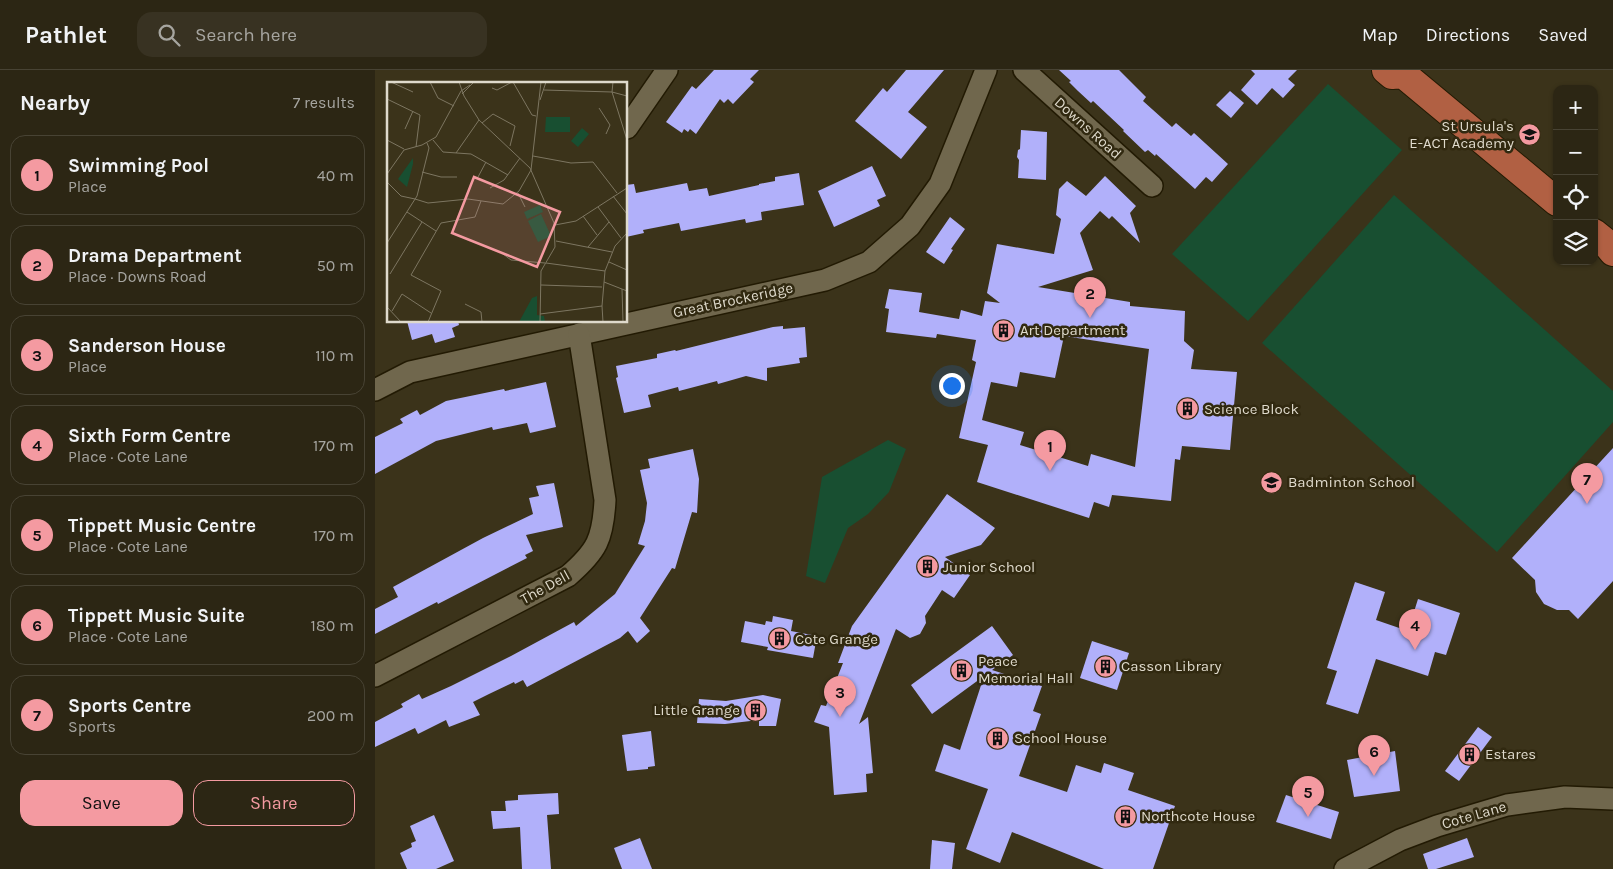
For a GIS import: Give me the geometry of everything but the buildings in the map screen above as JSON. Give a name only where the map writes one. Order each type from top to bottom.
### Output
[{"type":"main road","points":[[1398,71],[1553,199]]},
{"type":"street","points":[[627,128],[667,70]]},
{"type":"street","name":"Great Brockeridge","points":[[375,390],[410,372],[825,280],[869,262],[910,226],[940,184],[986,70]]},
{"type":"street","name":"Downs Road","points":[[1024,70],[1152,186]]},
{"type":"street","name":"The Dell","points":[[375,676],[568,576],[585,561],[597,546],[604,523],[605,500],[579,334]]},
{"type":"street","name":"Cote Lane","points":[[1345,869],[1400,840],[1437,826],[1507,805],[1565,797],[1613,799]]},
{"type":"green space","points":[[1328,84],[1402,150],[1248,321],[1172,254]]},
{"type":"green space","points":[[1394,195],[1613,391],[1613,422],[1497,552],[1262,343]]},
{"type":"green space","points":[[888,440],[906,449],[889,492],[868,514],[848,528],[825,583],[806,576],[822,477]]},
{"type":"place","name":"St Ursula's E-ACT Academy","points":[[1530,135]]},
{"type":"place","name":"Drama Department","points":[[1090,318]]},
{"type":"place","name":"Art Department","points":[[1004,330]]},
{"type":"place","name":"Science Block","points":[[1188,409]]},
{"type":"place","name":"Swimming Pool","points":[[1050,471]]},
{"type":"place","name":"Badminton School","points":[[1272,482]]},
{"type":"place","name":"Sports Centre","points":[[1587,504]]},
{"type":"place","name":"Junior School","points":[[927,567]]},
{"type":"place","name":"Cote Grange","points":[[779,639]]},
{"type":"place","name":"Sixth Form Centre","points":[[1415,650]]},
{"type":"place","name":"Casson Library","points":[[1105,666]]},
{"type":"place","name":"Peace Memorial Hall","points":[[962,670]]},
{"type":"place","name":"Little Grange","points":[[756,710]]},
{"type":"place","name":"Sanderson House","points":[[840,717]]},
{"type":"place","name":"School House","points":[[998,738]]},
{"type":"place","name":"Estares","points":[[1469,754]]},
{"type":"place","name":"Tippett Music Suite","points":[[1374,776]]},
{"type":"place","name":"Northcote House","points":[[1125,816]]},
{"type":"place","name":"Tippett Music Centre","points":[[1308,817]]}]
